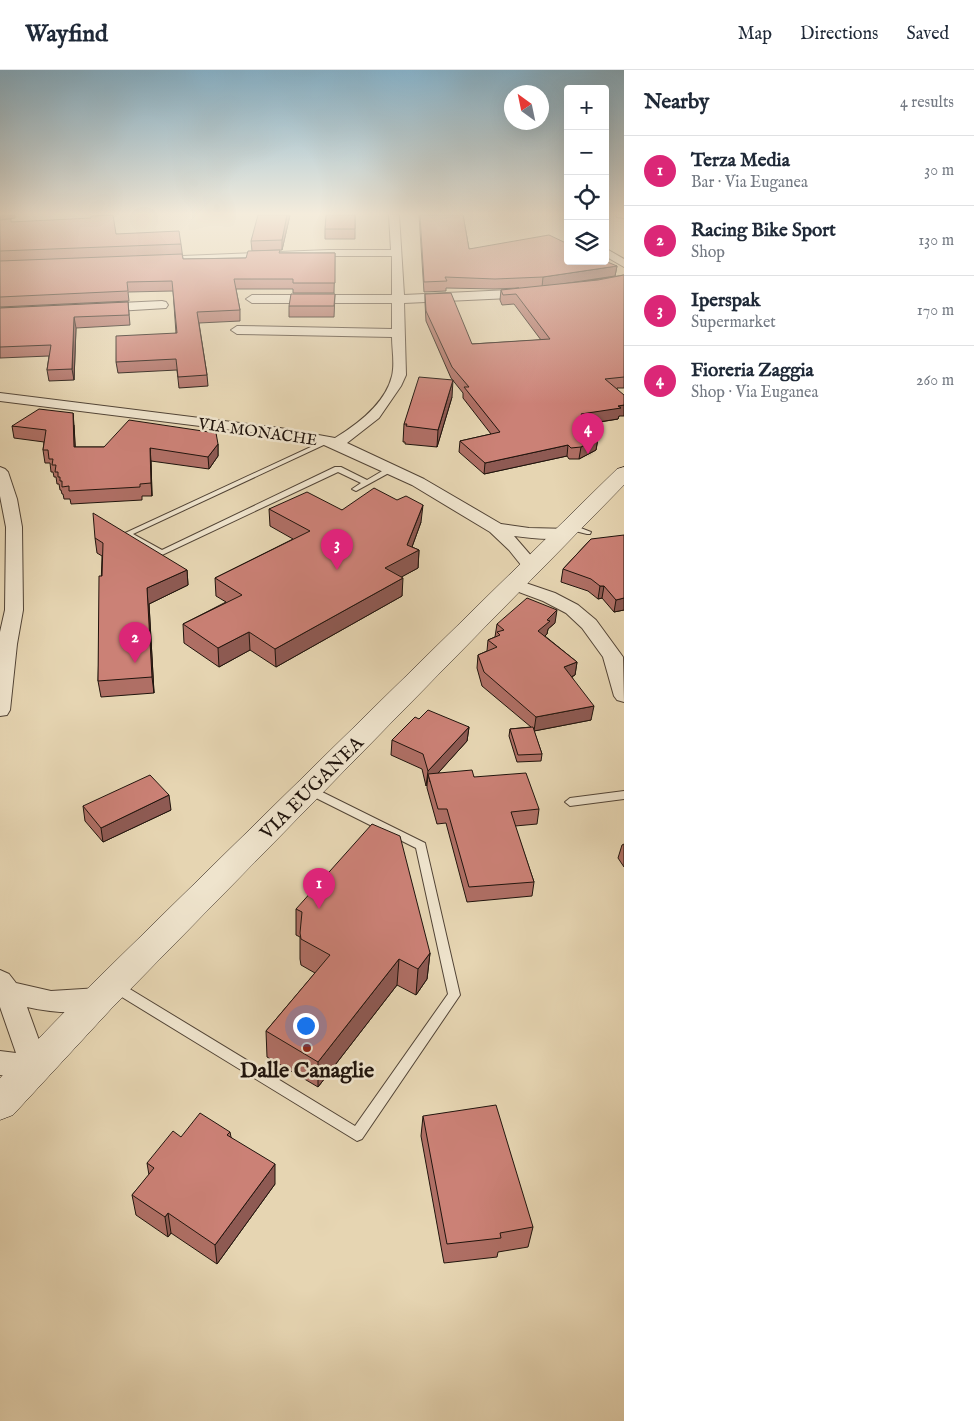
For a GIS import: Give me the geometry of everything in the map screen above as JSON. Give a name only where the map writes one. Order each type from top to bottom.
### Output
[{"type":"street","points":[[332,443],[364,426],[381,410],[396,385],[399,375],[398,278]]},
{"type":"street","points":[[252,298],[398,299],[473,297],[541,292]]},
{"type":"street","points":[[86,308],[162,305]]},
{"type":"street","points":[[237,330],[399,333]]},
{"type":"street","name":"VIA MONACHE","points":[[3,399],[280,432],[332,443],[418,482],[496,528],[515,546],[522,575]]},
{"type":"street","points":[[0,472],[4,499],[14,528],[7,610],[7,644],[1,703]]},
{"type":"street","name":"VIA EUGANEA","points":[[0,1103],[106,992],[522,575],[574,531],[624,473]]},
{"type":"street","name":"VIA MONACHE","points":[[496,528],[529,533],[574,531]]},
{"type":"street","points":[[522,575],[549,597],[572,608],[589,624],[613,657],[624,696]]},
{"type":"street","points":[[4,986],[51,1002],[106,992]]},
{"type":"street","points":[[0,1063],[35,1068],[4,986]]},
{"type":"lane","points":[[332,443],[127,534],[162,553],[338,469],[366,483]]},
{"type":"lane","points":[[356,488],[392,469]]},
{"type":"lane","points":[[106,992],[357,1135],[454,995],[421,846],[309,790]]},
{"type":"lane","points":[[570,802],[624,795]]},
{"type":"building","points":[[0,278],[335,278],[335,283],[293,283],[293,279],[234,279],[240,310],[197,312],[207,375],[178,377],[176,359],[116,362],[116,336],[177,333],[172,281],[127,282],[128,291],[0,297]]},
{"type":"building","points":[[424,278],[446,278],[447,281],[424,282]]},
{"type":"building","points":[[471,278],[518,278],[495,279]]},
{"type":"building","points":[[624,278],[624,377],[605,379],[624,395],[624,405],[618,406],[621,408],[581,414],[598,438],[581,447],[571,448],[568,445],[485,463],[460,441],[500,432],[464,387],[469,387],[452,367],[426,311],[425,294],[451,293],[472,344],[550,339],[516,294],[503,295],[501,290]]},
{"type":"building","points":[[291,294],[335,294],[334,306],[289,306]]},
{"type":"building","points":[[128,302],[129,315],[74,317],[72,369],[47,370],[51,345],[0,347],[0,308]]},
{"type":"building","points":[[419,377],[453,380],[438,430],[406,426],[407,424],[404,424]]},
{"type":"building","points":[[39,409],[73,413],[74,447],[104,447],[129,420],[216,433],[218,444],[208,457],[150,448],[151,483],[140,484],[140,487],[69,491],[69,486],[62,487],[62,481],[58,477],[58,472],[55,472],[56,465],[52,465],[53,459],[49,459],[48,450],[43,450],[46,430],[12,426]]},
{"type":"building","points":[[374,488],[397,500],[406,496],[423,505],[407,545],[419,550],[385,568],[403,578],[275,649],[249,632],[218,648],[183,624],[242,595],[215,578],[310,531],[269,509],[307,492],[342,510]]},
{"type":"building","points":[[93,513],[187,570],[147,588],[152,677],[98,681],[99,576],[102,576],[103,543],[95,538]]},
{"type":"building","points":[[624,535],[624,598],[616,600],[604,586],[600,586],[591,579],[563,569],[591,539]]},
{"type":"building","points":[[527,598],[557,610],[547,620],[550,621],[538,631],[577,662],[564,667],[594,706],[536,717],[484,672],[478,655],[497,647],[488,640],[500,635],[497,632],[504,630],[497,624]]},
{"type":"building","points":[[428,710],[469,727],[428,771],[423,754],[392,740],[415,717],[419,719]]},
{"type":"building","points":[[533,727],[542,754],[518,755],[510,729]]},
{"type":"building","points":[[472,770],[474,777],[526,773],[539,809],[511,812],[534,882],[469,887],[447,809],[438,809],[428,774]]},
{"type":"building","points":[[150,775],[169,795],[101,828],[83,806]]},
{"type":"building","points":[[372,824],[400,836],[430,953],[418,969],[399,959],[318,1062],[266,1031],[330,955],[301,939],[302,912],[296,909]]},
{"type":"building","points":[[496,1105],[533,1227],[500,1233],[501,1238],[447,1244],[423,1116]]},
{"type":"building","points":[[200,1113],[230,1132],[227,1135],[275,1164],[215,1245],[168,1213],[165,1217],[132,1195],[154,1168],[147,1163],[173,1131],[181,1137]]},
{"type":"place","name":"Fioreria Zaggia","points":[[588,454]]},
{"type":"place","name":"Iperspak","points":[[337,570]]},
{"type":"place","name":"Racing Bike Sport","points":[[135,663]]},
{"type":"place","name":"Terza Media","points":[[319,909]]},
{"type":"place","name":"Dalle Canaglie","points":[[307,1048]]}]
